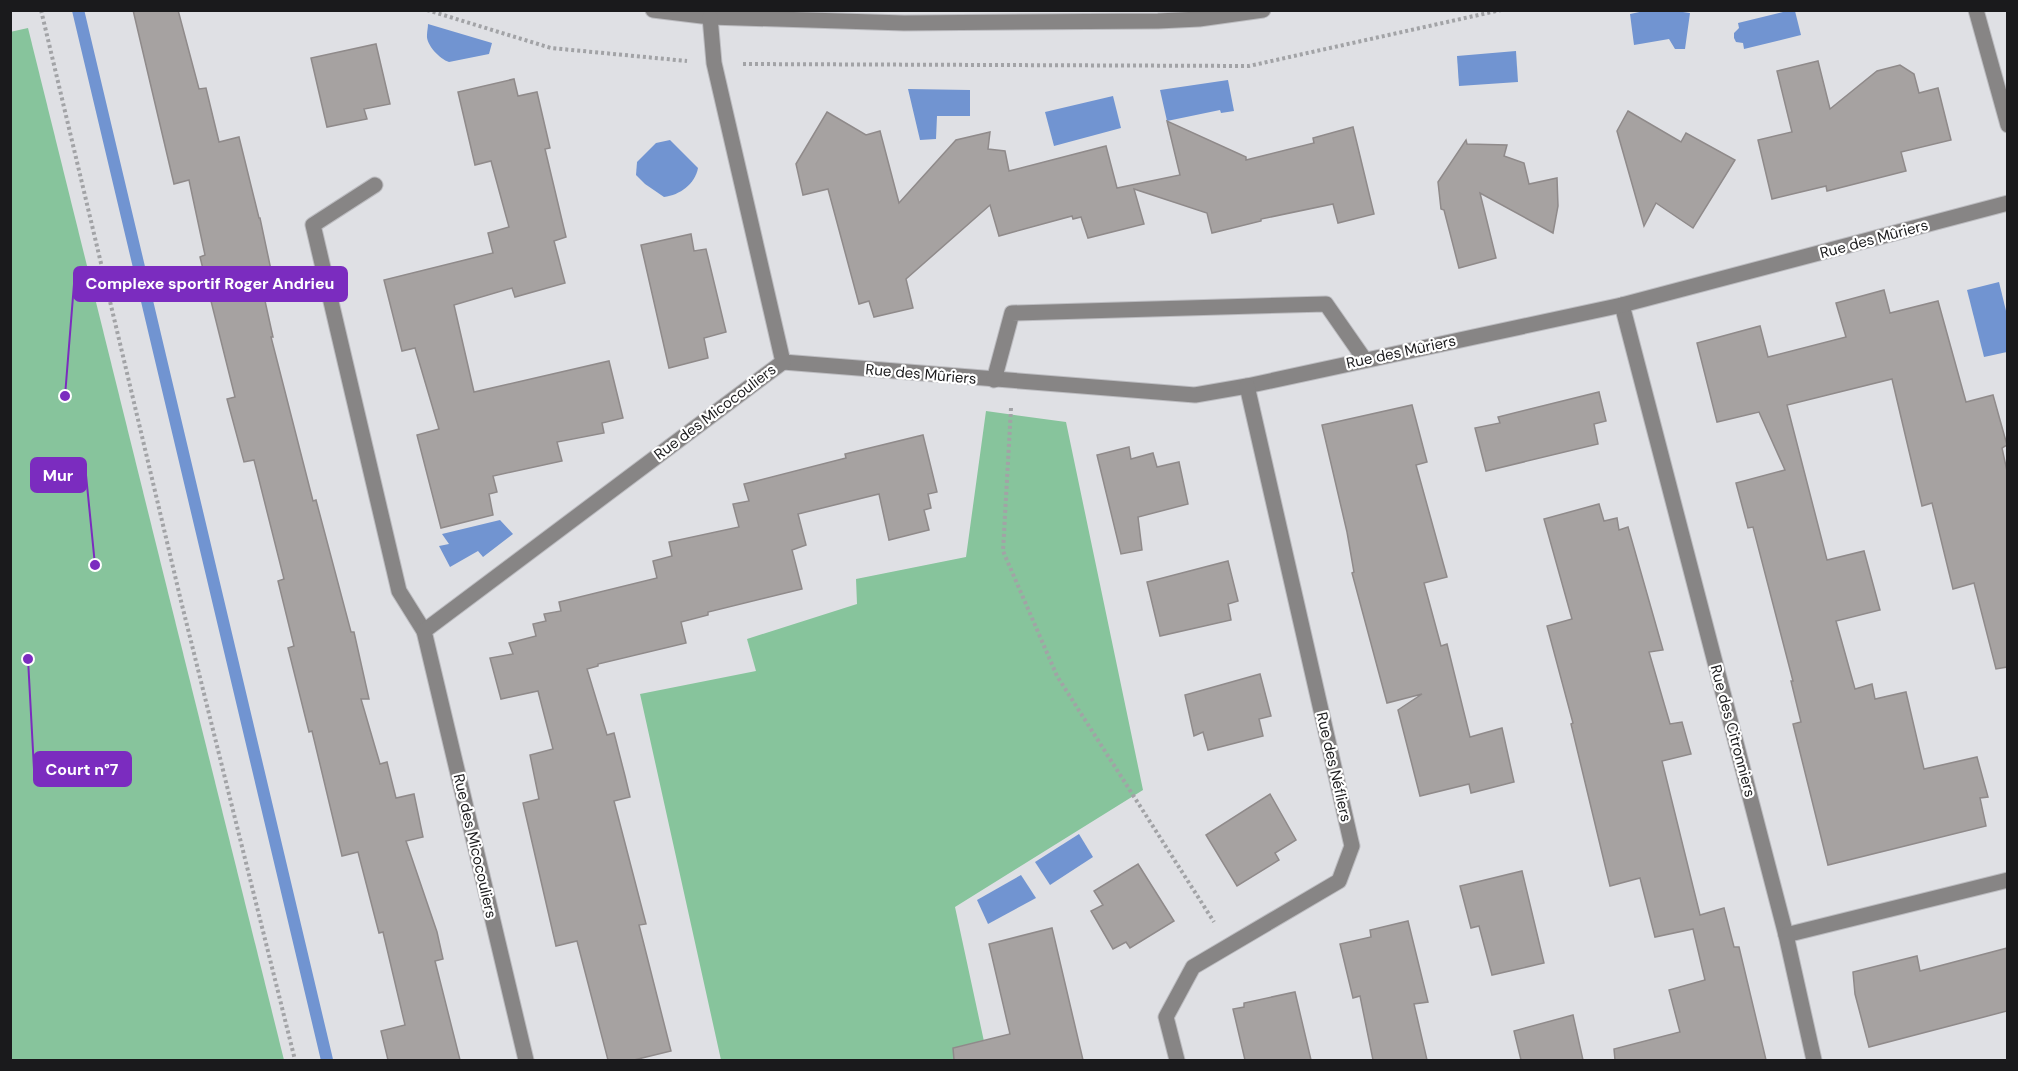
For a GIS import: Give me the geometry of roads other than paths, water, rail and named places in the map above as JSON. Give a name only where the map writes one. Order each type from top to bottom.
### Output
[{"type":"street","points":[[653,10],[710,17],[904,23],[1199,19],[1263,10]]},
{"type":"street","points":[[1976,10],[2007,125]]},
{"type":"street","name":"Rue des Micocouliers","points":[[424,631],[783,362],[714,63],[710,17]]},
{"type":"street","name":"Rue des Micocouliers","points":[[375,185],[313,225],[399,591],[424,631],[526,1060]]},
{"type":"street","name":"Rue des Mûriers","points":[[783,362],[1195,395],[1247,386],[1622,305],[2007,203]]},
{"type":"street","points":[[994,380],[1012,313],[1326,304],[1365,360]]},
{"type":"street","name":"Rue des Citronniers","points":[[1622,305],[1786,935],[1814,1060]]},
{"type":"street","name":"Rue des Néfliers","points":[[1177,1060],[1166,1017],[1193,967],[1339,881],[1352,846],[1247,386]]},
{"type":"street","points":[[1786,935],[2007,880]]},
{"type":"water","points":[[1649,10],[1690,13],[1685,49],[1675,49],[1669,39],[1634,45],[1630,14]]},
{"type":"water","points":[[1795,11],[1801,35],[1744,49],[1743,43],[1736,42],[1734,38],[1734,33],[1739,28],[1738,23]]},
{"type":"water","points":[[428,24],[492,43],[489,54],[449,62],[438,55],[429,43]]},
{"type":"water","points":[[1516,51],[1518,82],[1459,86],[1457,56]]},
{"type":"water","points":[[1228,80],[1234,111],[1221,113],[1220,110],[1167,121],[1160,90]]},
{"type":"water","points":[[908,89],[970,90],[970,116],[937,116],[936,139],[920,140]]},
{"type":"water","points":[[1113,96],[1121,128],[1054,146],[1045,112]]},
{"type":"water","points":[[670,140],[698,168],[694,179],[686,188],[664,197],[636,175],[637,162],[656,143]]},
{"type":"water","points":[[1999,282],[2007,315],[2007,352],[1984,357],[1967,290]]},
{"type":"water","points":[[500,520],[513,534],[483,557],[478,551],[450,567],[439,546],[449,544],[442,534]]},
{"type":"water","points":[[1079,834],[1093,857],[1050,885],[1035,862]]},
{"type":"water","points":[[1021,875],[1036,898],[988,924],[977,900]]},
{"type":"waterway","points":[[78,10],[327,1060]]},
{"type":"place","name":"Complexe sportif Roger Andrieu","points":[[65,396]]},
{"type":"place","name":"Mur","points":[[95,565]]},
{"type":"place","name":"Court n°7","points":[[28,659]]}]
